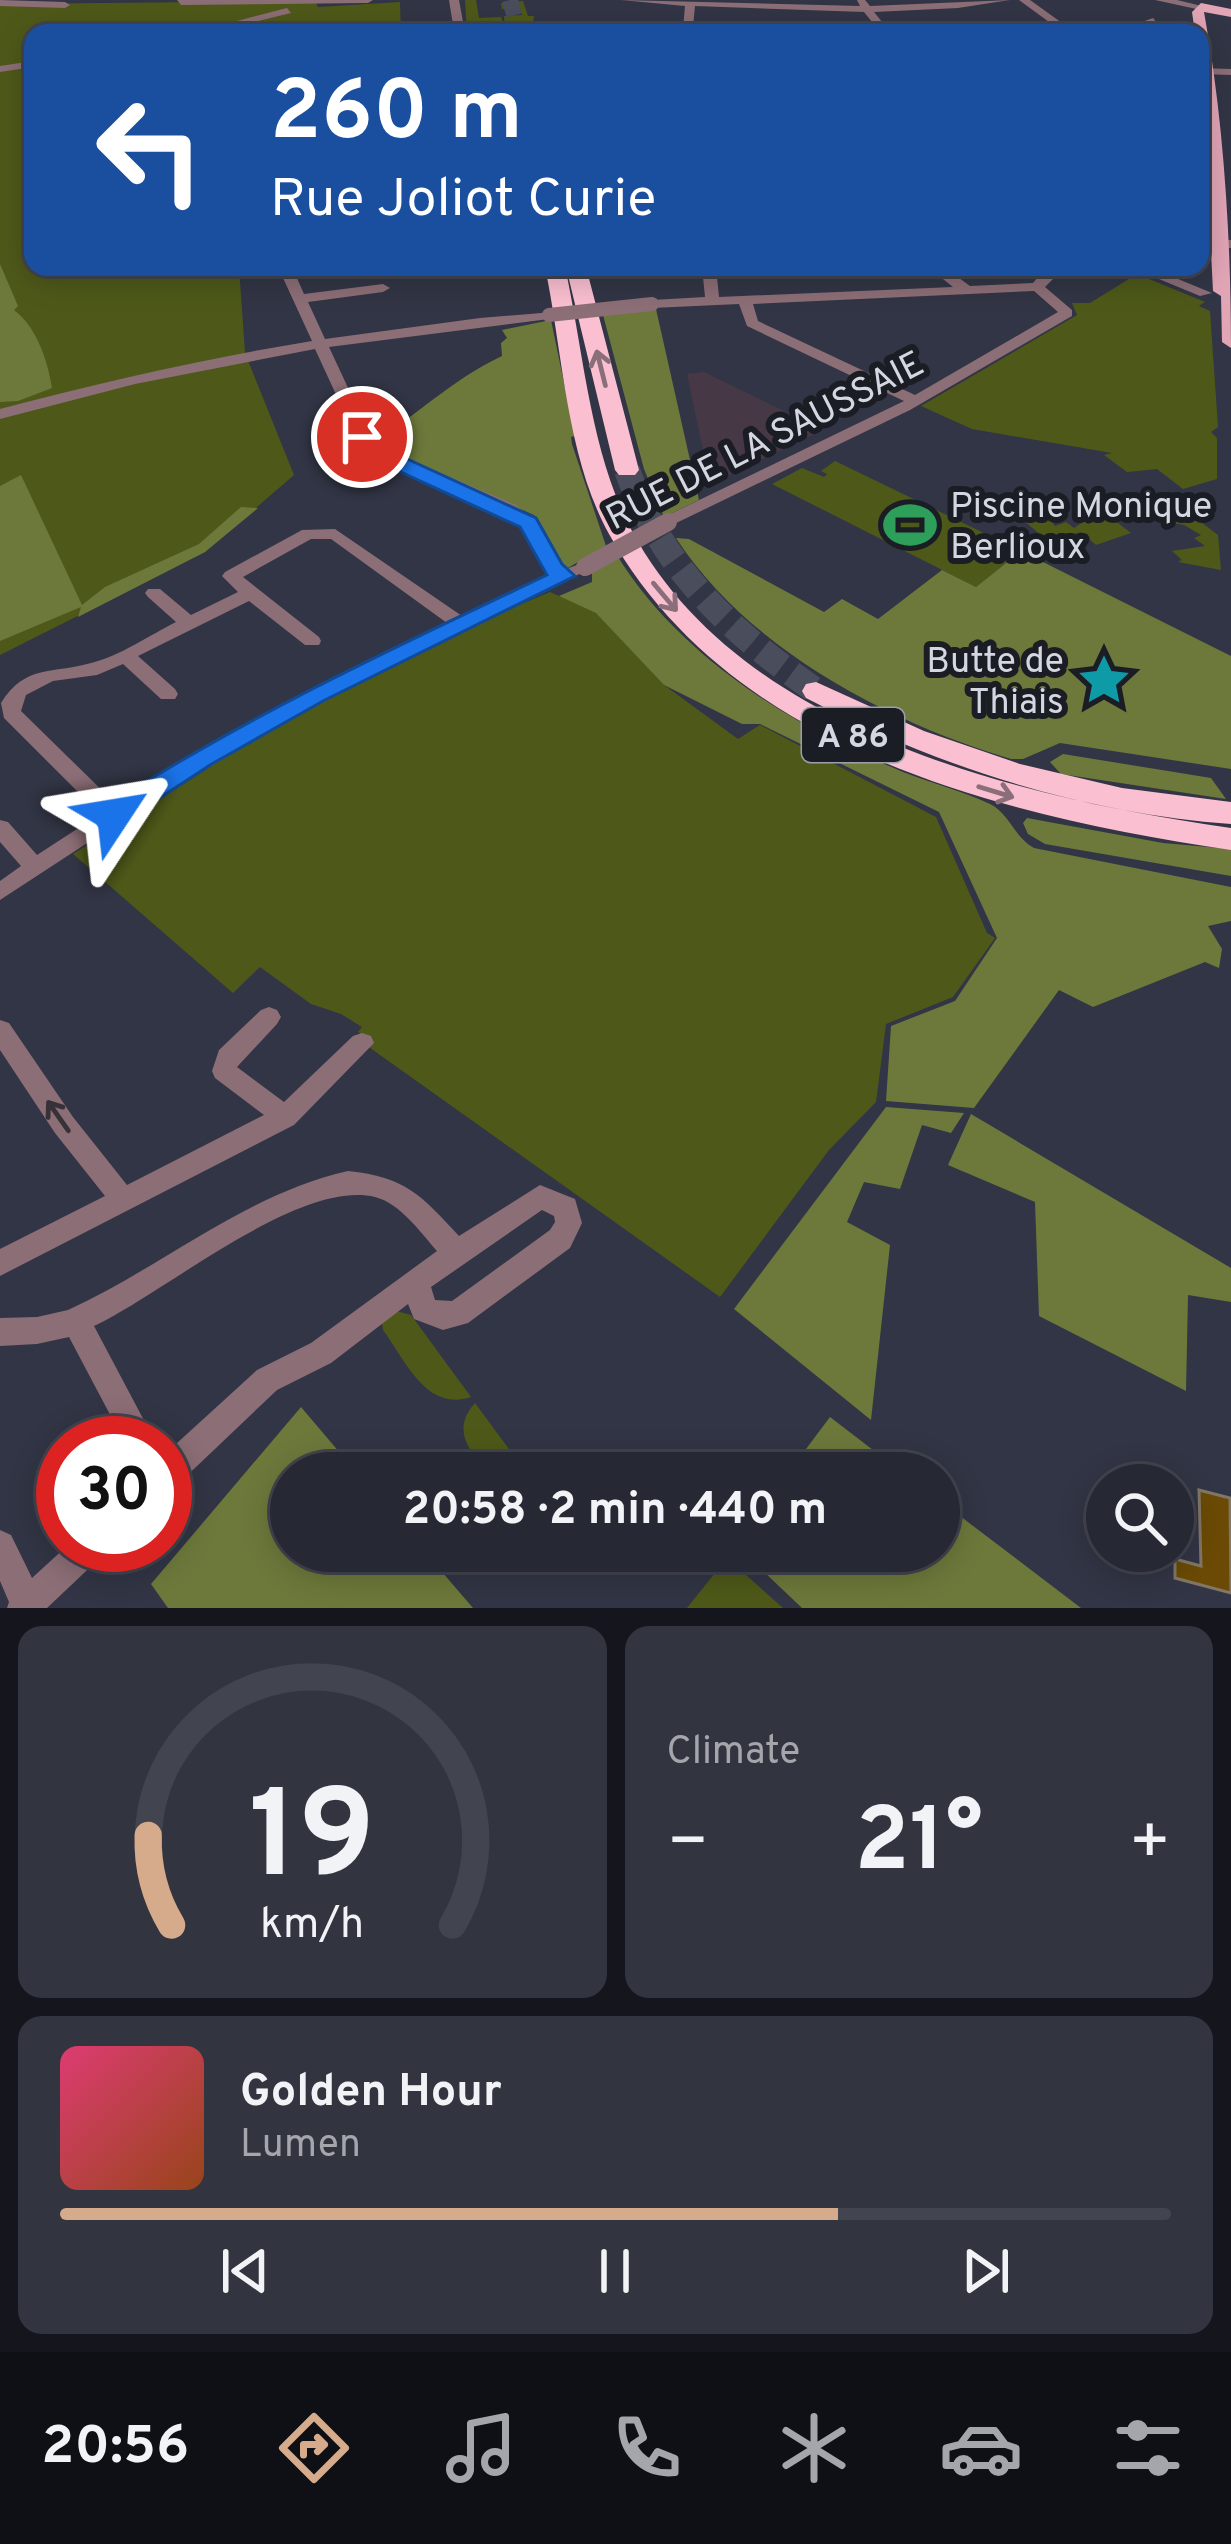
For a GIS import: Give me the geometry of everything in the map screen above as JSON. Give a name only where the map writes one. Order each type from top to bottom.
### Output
[{"type":"highway","name":"A 86","points":[[557,276],[595,456],[616,526],[664,597],[700,635],[796,705],[904,760],[1077,814],[1231,839]]},
{"type":"highway","points":[[578,276],[627,470]]},
{"type":"highway","name":"A 86","points":[[816,691],[921,743],[1030,778],[1156,806],[1230,813]]},
{"type":"main road","points":[[1209,194],[1226,235],[1218,299],[1231,342]]},
{"type":"street","points":[[182,2],[368,0]]},
{"type":"street","points":[[626,0],[690,5],[960,7],[1006,0]]},
{"type":"street","points":[[1024,0],[1058,24]]},
{"type":"street","points":[[1160,0],[1216,10]]},
{"type":"street","points":[[234,24],[328,2]]},
{"type":"street","points":[[0,3],[65,5]]},
{"type":"street","points":[[688,24],[690,5]]},
{"type":"street","points":[[421,24],[425,11]]},
{"type":"street","points":[[1144,24],[1153,21]]},
{"type":"street","points":[[289,276],[362,437],[384,457],[529,523],[552,568],[563,576]]},
{"type":"street","points":[[710,276],[712,299]]},
{"type":"street","points":[[947,276],[965,290]]},
{"type":"street","points":[[0,414],[143,376],[319,344],[712,299],[1037,286],[1046,276]]},
{"type":"street","points":[[1163,276],[1218,299]]},
{"type":"street","name":"RUE DE LA SAUSSAIE","points":[[6,888],[280,713],[916,401],[1067,313],[1037,286]]},
{"type":"street","points":[[299,299],[383,288]]},
{"type":"street","points":[[744,298],[752,323],[916,401]]},
{"type":"street","points":[[312,641],[231,576],[308,534],[335,534],[461,624]]},
{"type":"street","points":[[154,593],[190,624]]},
{"type":"street","points":[[114,815],[9,708],[19,690],[50,675],[98,669],[250,593]]},
{"type":"street","points":[[126,656],[168,694]]},
{"type":"street","points":[[0,828],[35,867]]},
{"type":"street","points":[[269,1016],[228,1057],[224,1071],[285,1117]]},
{"type":"street","points":[[0,1030],[64,1125],[122,1198]]},
{"type":"street","points":[[0,1263],[285,1117],[362,1043]]},
{"type":"street","points":[[0,1333],[37,1333],[76,1322],[273,1209],[332,1184],[376,1184],[393,1192],[457,1253]]},
{"type":"street","points":[[192,1450],[267,1380],[321,1353],[416,1282],[530,1201],[554,1200],[568,1215],[560,1239],[458,1312],[443,1316],[424,1310],[416,1282]]},
{"type":"street","points":[[76,1322],[126,1416]]},
{"type":"street","points":[[0,1546],[26,1606],[62,1572]]},
{"type":"shaded area","points":[[704,372],[823,430],[710,484],[687,374]]},
{"type":"green space","points":[[465,0],[476,0],[479,18],[501,17],[503,24],[466,24]]},
{"type":"green space","points":[[315,1],[318,7],[400,2],[401,24],[24,24],[24,276],[240,276],[245,353],[294,475],[205,552],[0,655],[0,4]]},
{"type":"green space","points":[[523,1],[528,16],[534,16],[533,22],[505,24],[504,16],[522,15],[520,8],[502,9],[501,3]]},
{"type":"green space","points":[[0,264],[18,306],[14,310],[40,346],[52,388],[18,401],[0,402]]},
{"type":"green space","points":[[1134,276],[1205,302],[1199,306],[1210,311],[1218,427],[1211,432],[1217,438],[1217,479],[1183,489],[1157,469],[1127,472],[1104,455],[1112,453],[972,429],[921,406],[1077,315],[1072,303],[1090,303]]},
{"type":"green space","points":[[656,309],[699,500],[664,517],[644,469],[603,315]]},
{"type":"green space","points":[[551,320],[575,436],[572,444],[606,546],[566,569],[560,567],[534,515],[398,456],[376,440],[502,356],[501,343],[507,338],[502,330]]},
{"type":"green space","name":"Piscine Monique Berlioux","points":[[835,461],[1021,551],[976,587],[772,484],[802,468],[824,477],[827,474],[821,471]]},
{"type":"green space","points":[[21,475],[82,605],[105,587],[199,544],[241,507],[258,508],[205,552],[78,617],[81,607],[0,641],[0,486]]},
{"type":"green space","points":[[1041,506],[1055,526],[1066,522],[1074,528],[1092,516],[1088,510],[1097,507],[1131,533],[1096,545],[1081,532],[1049,542],[1016,514]]},
{"type":"green space","points":[[1189,513],[1218,535],[1221,570],[1178,562],[1182,560],[1172,551],[1205,546],[1194,538],[1201,535],[1163,521]]},
{"type":"green space","points":[[676,538],[689,539],[824,612],[842,599],[878,619],[942,570],[976,587],[1021,551],[1231,656],[1231,769],[1060,743],[1023,759],[1011,759],[917,724],[824,676],[781,647],[706,578]]},
{"type":"green space","points":[[618,557],[674,627],[743,685],[862,754],[990,804],[1034,848],[1231,887],[1231,921],[1208,926],[1222,949],[1219,968],[1205,962],[1093,1007],[1059,990],[974,1108],[886,1101],[891,1026],[955,1001],[997,938],[939,812],[760,724],[742,724],[664,685],[596,613],[559,596],[592,582],[592,572]]},
{"type":"green space","points":[[550,592],[596,612],[664,685],[738,739],[760,725],[936,817],[987,933],[995,938],[953,997],[886,1024],[876,1102],[829,1150],[720,1297],[366,1045],[370,1041],[358,1032],[362,1027],[311,1004],[260,967],[233,993],[73,854],[291,716],[297,717],[419,647]]},
{"type":"green space","points":[[1063,754],[1211,778],[1226,799],[1061,774],[1050,762]]},
{"type":"green space","points":[[1027,818],[1163,843],[1231,849],[1231,876],[1045,844],[1028,834],[1023,823]]},
{"type":"green space","points":[[886,1107],[964,1113],[951,1133],[922,1125],[900,1189],[864,1182],[847,1222],[890,1245],[871,1420],[734,1309]]},
{"type":"green space","points":[[971,1114],[1231,1268],[1231,1302],[1188,1295],[1186,1391],[1039,1316],[1035,1202],[948,1165]]},
{"type":"green space","points":[[396,1311],[411,1315],[471,1397],[442,1397],[419,1381],[383,1330],[382,1323]]},
{"type":"green space","points":[[475,1403],[511,1452],[472,1452],[464,1431]]},
{"type":"green space","points":[[301,1407],[339,1452],[270,1452],[270,1572],[442,1572],[473,1608],[168,1608],[151,1584],[161,1572],[192,1572],[192,1536]]},
{"type":"green space","points":[[830,1417],[876,1452],[804,1452]]},
{"type":"green space","points":[[960,1516],[1081,1608],[802,1608],[764,1572],[960,1572]]},
{"type":"green space","points":[[716,1572],[743,1572],[783,1608],[687,1608]]},
{"type":"building","points":[[1199,1490],[1230,1498],[1231,1593],[1175,1578],[1175,1572],[1194,1572],[1194,1564],[1201,1566]]},
{"type":"tunnel","points":[[510,0],[517,24]]},
{"type":"tunnel","points":[[627,470],[660,538],[703,596],[756,646],[816,691]]},
{"type":"place","name":"Piscine Monique Berlioux","points":[[910,525]]},
{"type":"place","name":"Butte de Thiais","points":[[1104,680]]},
{"type":"route","points":[[114,815],[201,758],[314,695],[563,576],[552,568],[529,523],[384,457],[362,437]]}]
